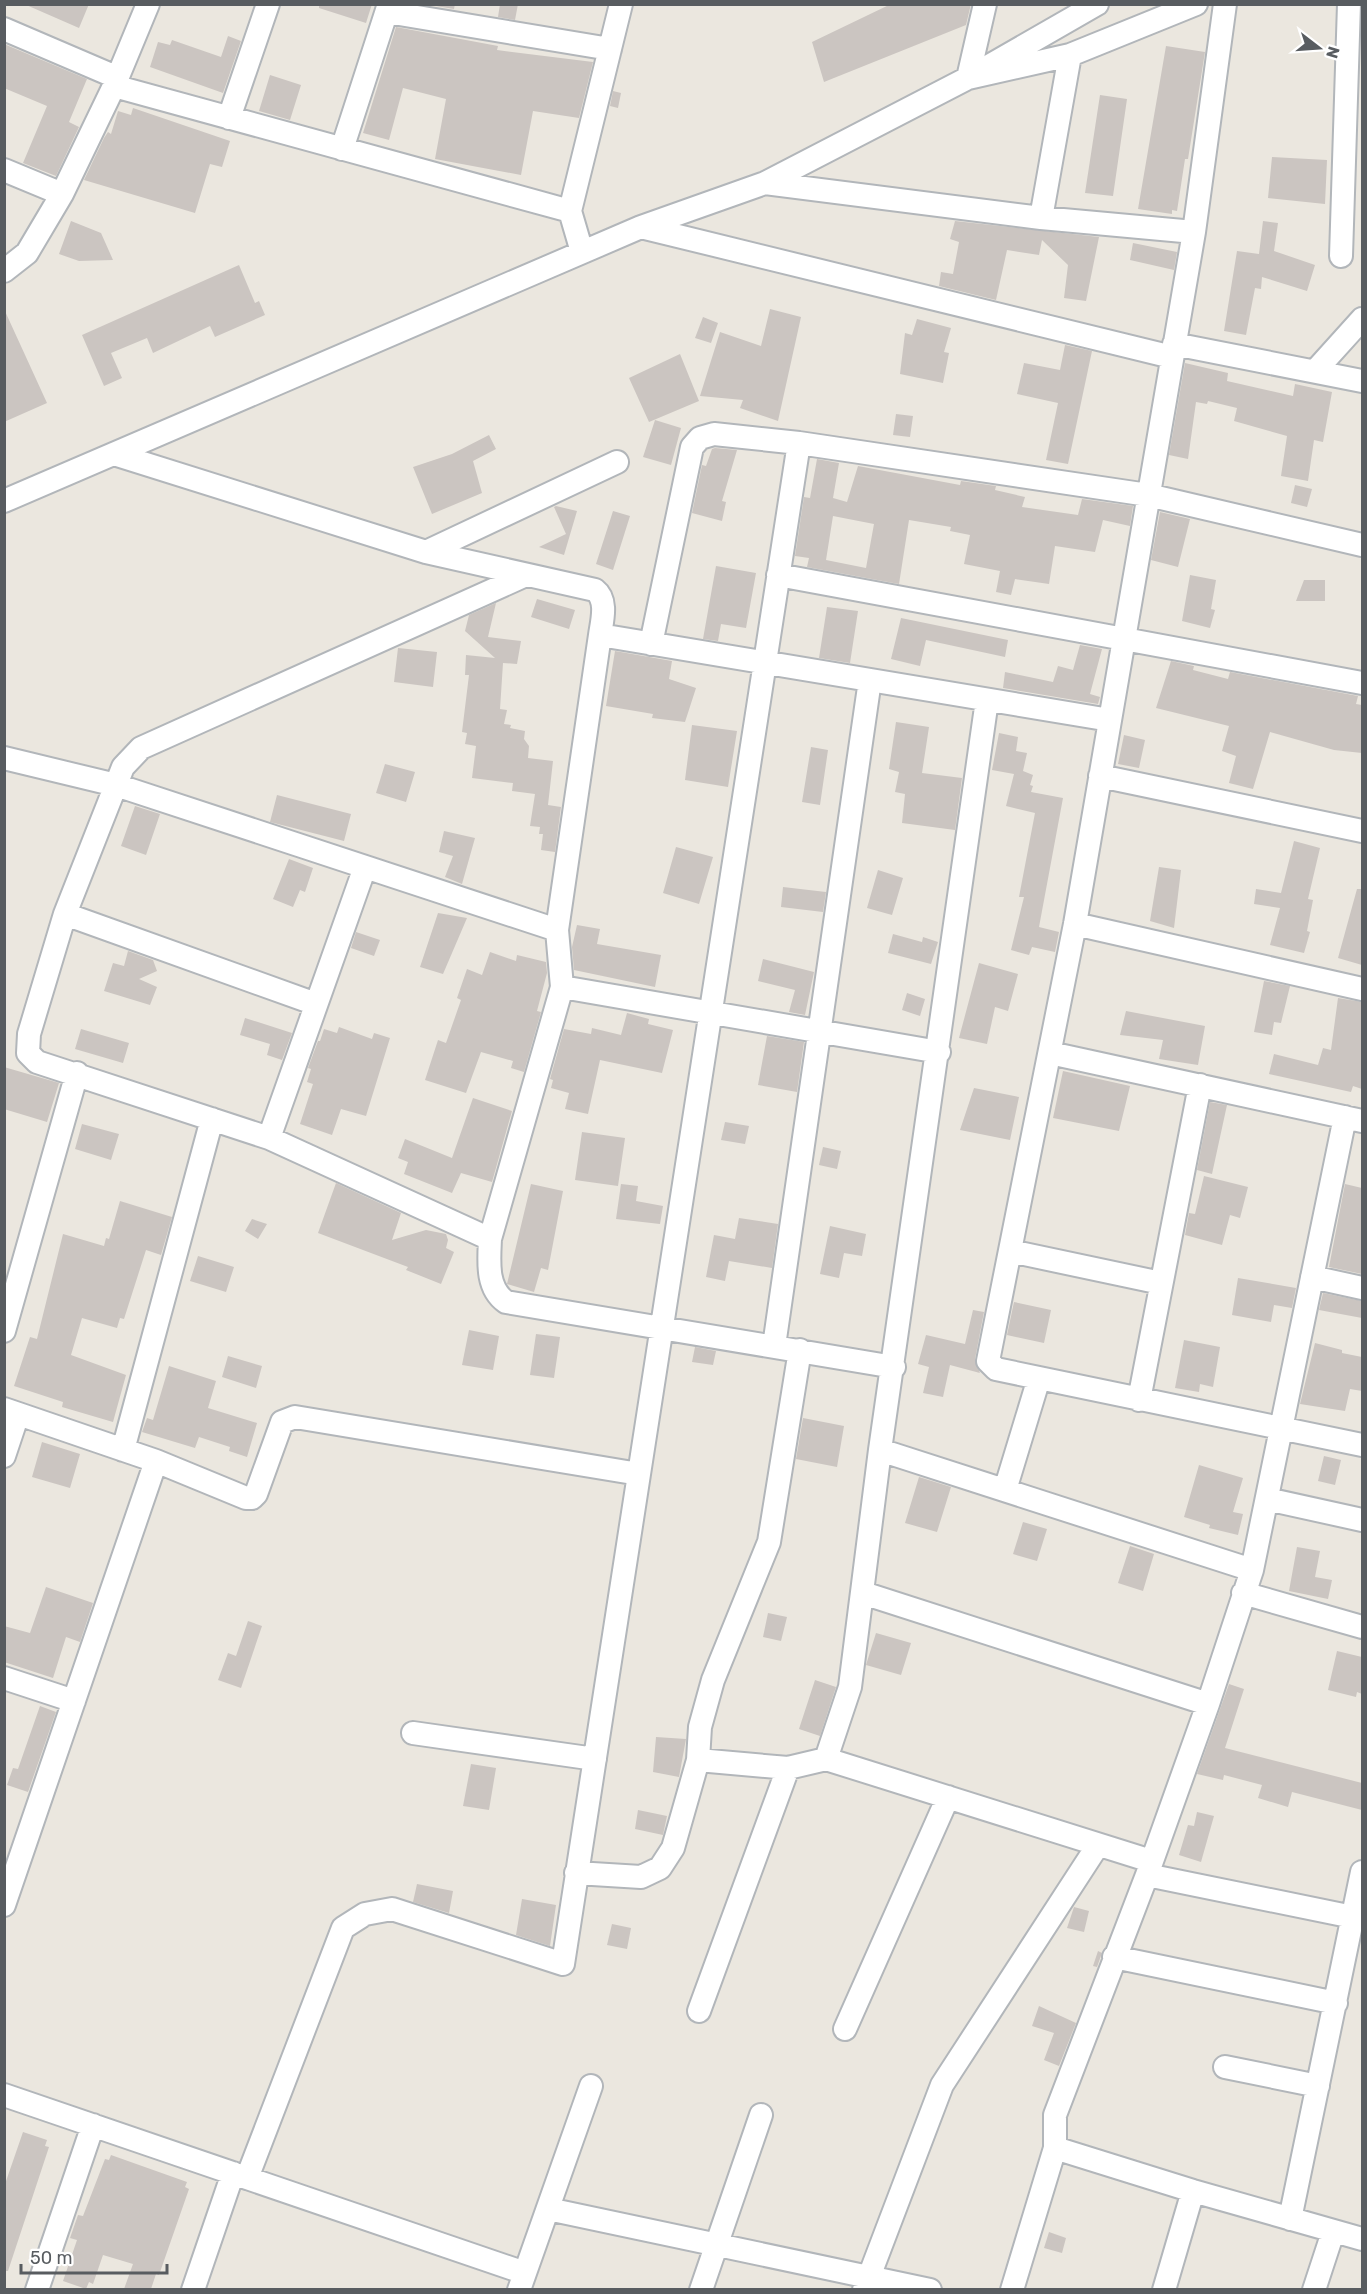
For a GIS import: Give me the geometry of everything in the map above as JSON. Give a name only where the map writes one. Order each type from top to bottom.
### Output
[{"type":"street","points":[[4,271],[27,253],[62,194],[115,82],[148,4]]},
{"type":"street","points":[[230,118],[268,4]]},
{"type":"street","points":[[582,252],[570,211],[621,4]]},
{"type":"street","points":[[968,78],[985,4]]},
{"type":"street","points":[[968,78],[1070,55],[1196,4]]},
{"type":"street","points":[[1225,4],[1194,232],[1075,924],[988,1361],[996,1369],[1280,1430],[1362,1445]]},
{"type":"street","points":[[1341,256],[1349,4]]},
{"type":"street","points":[[4,501],[642,226],[765,183],[968,78],[1089,7]]},
{"type":"street","points":[[342,149],[388,8],[610,49]]},
{"type":"street","points":[[4,29],[115,82],[230,118],[570,211]]},
{"type":"street","points":[[1041,218],[1070,55]]},
{"type":"street","points":[[4,170],[62,194]]},
{"type":"street","points":[[765,183],[1041,218],[1194,232]]},
{"type":"street","points":[[642,226],[1173,350],[1316,370],[1362,381]]},
{"type":"street","points":[[1316,370],[1362,319]]},
{"type":"street","points":[[651,644],[692,447],[700,438],[714,434],[799,443],[1148,495],[1362,545]]},
{"type":"street","points":[[193,2289],[343,1928],[365,1914],[392,1909],[563,1964],[799,443]]},
{"type":"street","points":[[114,454],[426,552],[595,590],[601,595],[603,603],[600,635],[557,930],[562,987],[490,1239],[489,1274],[494,1290],[506,1302],[894,1367]]},
{"type":"street","points":[[426,552],[617,462]]},
{"type":"street","points":[[490,1239],[269,1138],[77,1073],[37,1062],[28,1053],[29,1034],[65,914],[123,767],[141,748],[526,575]]},
{"type":"street","points":[[778,575],[1124,637],[1362,683]]},
{"type":"street","points":[[600,635],[1110,720]]},
{"type":"street","points":[[774,1346],[870,680]]},
{"type":"street","points":[[826,1759],[850,1687],[880,1450],[939,1052],[987,700]]},
{"type":"street","points":[[4,758],[116,785],[557,930]]},
{"type":"street","points":[[1100,776],[1362,831]]},
{"type":"street","points":[[269,1138],[364,867]]},
{"type":"street","points":[[65,914],[316,1004]]},
{"type":"street","points":[[1075,924],[1362,989]]},
{"type":"street","points":[[562,987],[939,1052]]},
{"type":"street","points":[[1012,2289],[1055,2148],[1055,2115],[1149,1868],[1208,1704],[1252,1570],[1312,1277],[1354,1119],[1050,1053]]},
{"type":"street","points":[[4,1331],[77,1073]]},
{"type":"street","points":[[1139,1400],[1200,1085]]},
{"type":"street","points":[[123,1450],[212,1119]]},
{"type":"street","points":[[1010,1251],[1161,1283]]},
{"type":"street","points":[[1312,1277],[1362,1288]]},
{"type":"street","points":[[576,1873],[641,1877],[660,1868],[673,1848],[698,1760],[700,1727],[713,1680],[769,1542],[800,1350]]},
{"type":"street","points":[[1005,1490],[1039,1378]]},
{"type":"street","points":[[4,1456],[11,1412],[156,1461],[252,1498],[282,1422],[295,1417],[639,1474]]},
{"type":"street","points":[[880,1450],[1252,1570]]},
{"type":"street","points":[[4,1905],[156,1461]]},
{"type":"street","points":[[1267,1499],[1362,1520]]},
{"type":"street","points":[[863,1593],[1208,1704]]},
{"type":"street","points":[[1243,1593],[1362,1627]]},
{"type":"street","points":[[4,1678],[74,1701]]},
{"type":"street","points":[[413,1733],[595,1759]]},
{"type":"street","points":[[698,1760],[788,1768],[826,1759],[1098,1845],[1149,1868],[1353,1917]]},
{"type":"street","points":[[699,2011],[788,1768]]},
{"type":"street","points":[[844,2029],[948,1797]]},
{"type":"street","points":[[867,2282],[942,2085],[1098,1845]]},
{"type":"street","points":[[1290,2219],[1336,2002],[1356,1943],[1353,1917],[1362,1872]]},
{"type":"street","points":[[1114,1957],[1336,2002]]},
{"type":"street","points":[[1225,2067],[1318,2086]]},
{"type":"street","points":[[4,2095],[240,2175],[522,2281],[591,2086]]},
{"type":"street","points":[[700,2289],[761,2115]]},
{"type":"street","points":[[36,2289],[93,2125]]},
{"type":"street","points":[[1055,2148],[1193,2191],[1362,2239]]},
{"type":"street","points":[[1164,2289],[1193,2191]]},
{"type":"street","points":[[548,2209],[716,2244],[867,2282],[930,2289]]},
{"type":"street","points":[[1314,2289],[1333,2232]]},
{"type":"building","points":[[24,4],[89,4],[79,28]]},
{"type":"building","points":[[319,4],[372,4],[366,23],[319,8]]},
{"type":"building","points":[[424,4],[455,4],[454,9]]},
{"type":"building","points":[[500,4],[518,4],[515,20],[498,17]]},
{"type":"building","points":[[891,4],[971,4],[966,25],[824,82],[812,42]]},
{"type":"building","points":[[396,27],[498,46],[497,50],[593,62],[579,118],[533,111],[521,175],[435,159],[446,99],[403,88],[389,140],[363,133]]},
{"type":"building","points":[[228,36],[241,41],[223,93],[150,67],[158,42],[170,45],[172,40],[221,57]]},
{"type":"building","points":[[4,44],[87,79],[69,122],[79,127],[56,176],[23,163],[47,106],[4,88]]},
{"type":"building","points":[[1166,46],[1205,52],[1188,159],[1185,159],[1177,211],[1172,210],[1172,214],[1138,209]]},
{"type":"building","points":[[270,75],[301,85],[290,120],[259,111]]},
{"type":"building","points":[[613,91],[621,93],[618,108],[610,106]]},
{"type":"building","points":[[1100,95],[1127,99],[1113,196],[1085,193]]},
{"type":"building","points":[[133,108],[230,141],[222,167],[210,164],[195,213],[84,180],[104,138],[108,132],[111,134],[118,111],[131,115]]},
{"type":"building","points":[[1272,157],[1327,160],[1325,204],[1268,198]]},
{"type":"building","points":[[71,221],[101,233],[113,260],[79,261],[59,254]]},
{"type":"building","points":[[955,221],[1099,237],[1086,301],[1064,298],[1068,265],[1042,240],[1039,255],[1007,250],[996,300],[939,286],[941,272],[953,274],[959,242],[950,239]]},
{"type":"building","points":[[1263,221],[1278,223],[1274,251],[1315,265],[1307,291],[1262,277],[1261,289],[1255,288],[1246,335],[1224,331],[1237,251],[1259,254]]},
{"type":"building","points":[[1133,243],[1177,252],[1174,270],[1130,260]]},
{"type":"building","points":[[239,265],[255,303],[259,301],[265,315],[215,337],[210,326],[153,353],[147,338],[111,353],[122,378],[104,386],[82,335]]},
{"type":"building","points":[[4,309],[47,403],[4,422]]},
{"type":"building","points":[[770,309],[801,317],[778,421],[740,408],[743,400],[700,396],[720,332],[761,346]]},
{"type":"building","points":[[703,317],[718,323],[711,343],[695,338]]},
{"type":"building","points":[[917,319],[951,328],[944,352],[949,353],[943,383],[900,374],[905,333],[912,335]]},
{"type":"building","points":[[1065,345],[1092,351],[1068,464],[1046,460],[1058,403],[1017,394],[1024,363],[1060,370]]},
{"type":"building","points":[[680,354],[699,401],[649,422],[629,378]]},
{"type":"building","points":[[1185,363],[1228,373],[1227,381],[1293,396],[1295,384],[1332,392],[1323,442],[1314,440],[1308,481],[1281,476],[1287,436],[1234,421],[1237,408],[1208,401],[1207,404],[1196,402],[1188,459],[1169,455]]},
{"type":"building","points":[[896,414],[913,416],[910,437],[893,435]]},
{"type":"building","points":[[655,420],[681,428],[671,465],[643,457]]},
{"type":"building","points":[[489,435],[496,449],[473,461],[482,493],[432,514],[413,467],[452,454]]},
{"type":"building","points":[[712,449],[737,450],[722,501],[726,502],[722,521],[692,513],[702,465],[706,466]]},
{"type":"building","points":[[817,459],[839,463],[833,498],[847,502],[858,466],[960,485],[961,481],[996,486],[995,490],[1025,497],[1022,507],[1078,515],[1082,499],[1133,506],[1130,526],[1103,520],[1095,552],[1055,546],[1049,584],[1015,579],[1011,595],[996,592],[1000,571],[964,564],[970,535],[950,531],[951,527],[909,520],[899,584],[807,567],[809,558],[795,556],[804,497],[810,498]],"holes":[[[833,516],[874,524],[866,568],[826,560]]]},
{"type":"building","points":[[1295,485],[1312,489],[1307,507],[1291,503]]},
{"type":"building","points":[[554,507],[577,511],[564,555],[539,547],[566,534]]},
{"type":"building","points":[[613,511],[630,516],[613,570],[596,564]]},
{"type":"building","points":[[1160,512],[1190,519],[1178,567],[1151,560]]},
{"type":"building","points":[[716,566],[756,573],[746,628],[721,624],[718,641],[703,639]]},
{"type":"building","points":[[1190,575],[1216,580],[1211,609],[1215,610],[1210,628],[1182,621]]},
{"type":"building","points":[[1304,580],[1325,580],[1325,601],[1296,601]]},
{"type":"building","points":[[537,599],[575,610],[569,629],[531,617]]},
{"type":"building","points":[[496,603],[488,637],[521,641],[517,664],[503,663],[500,709],[507,710],[504,724],[511,725],[510,728],[525,731],[524,739],[529,746],[528,758],[553,761],[548,805],[561,807],[555,852],[541,850],[543,834],[539,834],[540,827],[530,826],[535,794],[512,791],[513,783],[472,778],[476,746],[465,744],[467,733],[462,732],[469,675],[465,675],[466,655],[495,658],[465,631],[469,615]]},
{"type":"building","points":[[827,607],[858,611],[850,663],[819,658]]},
{"type":"building","points":[[901,618],[1008,640],[1005,657],[926,640],[920,666],[891,659]]},
{"type":"building","points":[[1080,645],[1102,649],[1090,694],[1100,697],[1098,704],[1003,688],[1005,672],[1053,682],[1058,666],[1073,670]]},
{"type":"building","points":[[398,648],[437,652],[433,687],[394,682]]},
{"type":"building","points":[[615,651],[672,661],[669,679],[696,688],[685,722],[652,718],[653,714],[606,706]]},
{"type":"building","points":[[1171,661],[1194,666],[1193,670],[1228,679],[1230,672],[1358,696],[1356,704],[1362,705],[1362,753],[1334,750],[1270,732],[1253,789],[1229,783],[1236,756],[1222,751],[1229,726],[1156,708]]},
{"type":"building","points":[[896,722],[929,727],[922,773],[962,778],[955,830],[902,823],[905,794],[895,792],[899,772],[889,769]]},
{"type":"building","points":[[692,725],[737,731],[728,787],[685,780]]},
{"type":"building","points":[[999,733],[1018,737],[1016,751],[1027,753],[1023,771],[1033,775],[1030,785],[1033,786],[1031,792],[1063,798],[1039,927],[1059,932],[1055,952],[1032,947],[1029,955],[1011,950],[1024,897],[1019,897],[1035,813],[1006,806],[1014,774],[992,770]]},
{"type":"building","points":[[1124,735],[1145,740],[1139,768],[1118,764]]},
{"type":"building","points":[[811,747],[828,750],[820,805],[802,802]]},
{"type":"building","points":[[385,764],[415,772],[406,802],[376,793]]},
{"type":"building","points":[[277,795],[351,814],[344,841],[270,822]]},
{"type":"building","points":[[135,806],[160,814],[146,855],[121,846]]},
{"type":"building","points":[[444,831],[475,838],[462,884],[445,877],[453,856],[439,852]]},
{"type":"building","points":[[1294,841],[1320,848],[1308,899],[1313,900],[1307,931],[1310,932],[1304,953],[1270,945],[1280,908],[1254,904],[1256,889],[1281,893]]},
{"type":"building","points":[[676,847],[713,857],[699,904],[663,893]]},
{"type":"building","points":[[289,859],[313,868],[305,892],[300,890],[293,907],[273,899]]},
{"type":"building","points":[[1159,867],[1181,870],[1174,928],[1150,921]]},
{"type":"building","points":[[878,870],[903,878],[892,915],[867,908]]},
{"type":"building","points":[[783,887],[826,892],[823,912],[781,907]]},
{"type":"building","points":[[1357,889],[1362,889],[1362,965],[1338,958]]},
{"type":"building","points":[[438,913],[467,918],[443,974],[420,967]]},
{"type":"building","points":[[577,925],[600,929],[597,944],[661,955],[655,987],[574,970],[572,947]]},
{"type":"building","points":[[356,932],[380,940],[374,956],[351,948]]},
{"type":"building","points":[[893,934],[922,942],[923,937],[938,942],[931,964],[888,953]]},
{"type":"building","points":[[128,951],[153,960],[157,971],[139,979],[157,987],[150,1005],[104,991],[113,963],[124,966]]},
{"type":"building","points":[[490,952],[516,961],[517,955],[546,962],[547,973],[537,1011],[541,1012],[524,1072],[511,1068],[513,1061],[481,1052],[466,1093],[425,1080],[438,1040],[446,1043],[461,1000],[457,998],[467,969],[482,975]]},
{"type":"building","points":[[763,959],[814,972],[805,1015],[789,1012],[795,990],[758,981]]},
{"type":"building","points":[[979,963],[1018,974],[1008,1011],[995,1007],[987,1044],[959,1038]]},
{"type":"building","points":[[1264,981],[1290,986],[1281,1023],[1274,1022],[1272,1035],[1254,1032]]},
{"type":"building","points":[[907,993],[925,999],[920,1016],[902,1010]]},
{"type":"building","points":[[1338,998],[1362,1002],[1362,1089],[1353,1086],[1351,1092],[1269,1074],[1274,1054],[1318,1065],[1323,1048],[1331,1050]]},
{"type":"building","points":[[1126,1011],[1205,1026],[1198,1065],[1159,1059],[1163,1040],[1120,1035]]},
{"type":"building","points":[[627,1013],[649,1019],[648,1024],[673,1030],[662,1073],[600,1060],[588,1114],[565,1109],[569,1093],[551,1088],[553,1080],[550,1079],[564,1029],[591,1034],[592,1028],[621,1035]]},
{"type":"building","points":[[245,1018],[292,1033],[282,1060],[267,1055],[270,1044],[240,1035]]},
{"type":"building","points":[[339,1027],[372,1039],[374,1033],[390,1038],[366,1116],[341,1109],[332,1135],[300,1124],[313,1084],[307,1082],[311,1069],[308,1068],[318,1041],[324,1029],[337,1033]]},
{"type":"building","points":[[81,1029],[129,1043],[123,1063],[75,1049]]},
{"type":"building","points":[[767,1036],[804,1042],[797,1092],[758,1085]]},
{"type":"building","points":[[4,1067],[59,1083],[47,1122],[4,1109]]},
{"type":"building","points":[[1063,1071],[1130,1086],[1119,1131],[1053,1118]]},
{"type":"building","points":[[974,1088],[1019,1097],[1010,1140],[960,1130]]},
{"type":"building","points":[[473,1098],[512,1111],[492,1182],[461,1173],[452,1193],[404,1174],[408,1162],[398,1158],[405,1139],[452,1158]]},
{"type":"building","points":[[1210,1102],[1227,1105],[1212,1174],[1197,1170]]},
{"type":"building","points":[[725,1122],[749,1126],[745,1144],[721,1140]]},
{"type":"building","points":[[82,1124],[119,1134],[111,1160],[75,1149]]},
{"type":"building","points":[[582,1132],[625,1138],[618,1186],[575,1180]]},
{"type":"building","points":[[823,1147],[841,1151],[837,1169],[819,1165]]},
{"type":"building","points":[[1204,1176],[1248,1187],[1240,1218],[1230,1215],[1222,1245],[1185,1235],[1189,1213],[1195,1214]]},
{"type":"building","points":[[336,1183],[401,1213],[392,1240],[426,1230],[446,1234],[448,1240],[446,1248],[454,1252],[441,1284],[406,1270],[408,1267],[318,1233]]},
{"type":"building","points":[[531,1184],[563,1191],[548,1270],[541,1268],[534,1292],[507,1284]]},
{"type":"building","points":[[621,1184],[638,1186],[636,1201],[663,1206],[660,1224],[616,1219]]},
{"type":"building","points":[[1345,1184],[1362,1188],[1362,1274],[1329,1267]]},
{"type":"building","points":[[120,1201],[172,1217],[161,1255],[146,1250],[124,1319],[120,1318],[117,1328],[82,1318],[71,1355],[126,1375],[113,1422],[62,1407],[63,1402],[14,1386],[30,1337],[37,1339],[63,1234],[104,1246],[106,1238],[109,1239]]},
{"type":"building","points":[[739,1218],[778,1224],[772,1268],[729,1261],[725,1281],[706,1277],[714,1235],[735,1239]]},
{"type":"building","points":[[252,1219],[267,1224],[258,1239],[245,1231]]},
{"type":"building","points":[[830,1226],[866,1234],[862,1256],[844,1253],[839,1278],[820,1274]]},
{"type":"building","points":[[198,1256],[234,1267],[226,1292],[190,1281]]},
{"type":"building","points":[[1238,1278],[1296,1288],[1292,1308],[1274,1305],[1271,1322],[1232,1315]]},
{"type":"building","points":[[1323,1293],[1362,1301],[1362,1318],[1319,1310]]},
{"type":"building","points":[[1014,1302],[1051,1310],[1044,1343],[1007,1335]]},
{"type":"building","points":[[973,1310],[984,1312],[975,1359],[980,1373],[950,1365],[943,1397],[923,1393],[929,1367],[918,1364],[926,1335],[965,1344]]},
{"type":"building","points":[[469,1330],[499,1336],[493,1370],[462,1365]]},
{"type":"building","points":[[536,1334],[560,1337],[554,1378],[530,1375]]},
{"type":"building","points":[[1184,1340],[1220,1347],[1213,1387],[1200,1384],[1199,1392],[1175,1388]]},
{"type":"building","points":[[1315,1343],[1342,1350],[1342,1353],[1362,1357],[1362,1391],[1350,1389],[1345,1411],[1300,1404]]},
{"type":"building","points":[[695,1347],[716,1351],[713,1365],[692,1362]]},
{"type":"building","points":[[228,1356],[262,1366],[256,1388],[222,1377]]},
{"type":"building","points":[[169,1366],[216,1381],[208,1408],[257,1423],[247,1457],[229,1451],[230,1447],[199,1437],[195,1448],[142,1432],[147,1418],[153,1420]]},
{"type":"building","points":[[803,1418],[844,1426],[837,1467],[796,1459]]},
{"type":"building","points":[[42,1442],[80,1454],[70,1488],[32,1477]]},
{"type":"building","points":[[1324,1456],[1341,1460],[1335,1485],[1318,1481]]},
{"type":"building","points":[[1199,1465],[1243,1478],[1233,1512],[1243,1514],[1238,1535],[1209,1528],[1210,1525],[1184,1517]]},
{"type":"building","points":[[919,1477],[951,1487],[937,1532],[905,1523]]},
{"type":"building","points":[[1023,1522],[1047,1529],[1037,1561],[1013,1554]]},
{"type":"building","points":[[1130,1546],[1154,1554],[1143,1591],[1118,1583]]},
{"type":"building","points":[[1297,1547],[1320,1551],[1315,1577],[1332,1580],[1328,1599],[1289,1591]]},
{"type":"building","points":[[46,1587],[93,1603],[80,1642],[66,1637],[53,1678],[4,1662],[4,1626],[30,1633]]},
{"type":"building","points":[[768,1613],[787,1617],[781,1641],[763,1637]]},
{"type":"building","points":[[248,1621],[262,1626],[241,1688],[218,1680],[228,1653],[236,1656]]},
{"type":"building","points":[[876,1633],[911,1643],[901,1675],[866,1665]]},
{"type":"building","points":[[1337,1651],[1362,1657],[1362,1694],[1357,1692],[1356,1697],[1328,1690]]},
{"type":"building","points":[[815,1680],[836,1687],[820,1736],[799,1729]]},
{"type":"building","points":[[1229,1684],[1244,1689],[1225,1748],[1362,1783],[1362,1810],[1292,1792],[1288,1807],[1258,1798],[1262,1785],[1224,1775],[1223,1780],[1197,1774]]},
{"type":"building","points":[[40,1706],[56,1712],[28,1792],[7,1785],[13,1768],[18,1769]]},
{"type":"building","points":[[656,1737],[686,1739],[679,1777],[653,1772]]},
{"type":"building","points":[[471,1764],[496,1768],[489,1810],[463,1806]]},
{"type":"building","points":[[638,1810],[667,1816],[663,1835],[635,1829]]},
{"type":"building","points":[[1197,1812],[1214,1816],[1201,1862],[1179,1855],[1188,1825],[1194,1826]]},
{"type":"building","points":[[417,1884],[453,1891],[449,1913],[413,1902]]},
{"type":"building","points":[[522,1899],[556,1905],[550,1946],[516,1935]]},
{"type":"building","points":[[1074,1907],[1089,1911],[1084,1932],[1067,1928]]},
{"type":"building","points":[[612,1924],[631,1928],[627,1949],[607,1945]]},
{"type":"building","points":[[1098,1951],[1102,1953],[1097,1967],[1093,1966]]},
{"type":"building","points":[[1039,2006],[1076,2023],[1059,2066],[1044,2060],[1054,2033],[1032,2026]]},
{"type":"building","points":[[23,2132],[47,2140],[45,2146],[49,2147],[8,2271],[4,2271],[4,2187]]},
{"type":"building","points":[[111,2155],[187,2182],[185,2187],[189,2189],[159,2275],[156,2274],[151,2289],[124,2289],[133,2264],[103,2255],[93,2284],[89,2282],[86,2289],[63,2281],[77,2240],[70,2238],[78,2215],[83,2216],[105,2159],[109,2160]]},
{"type":"building","points":[[1049,2232],[1066,2238],[1062,2253],[1044,2248]]}]
